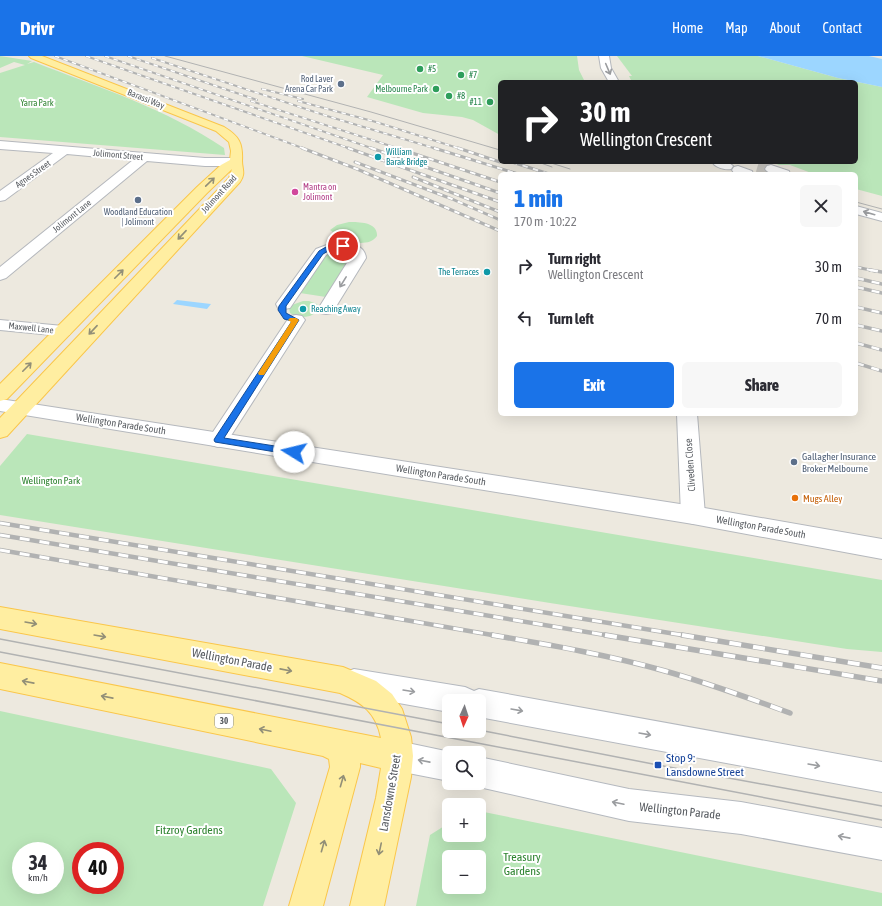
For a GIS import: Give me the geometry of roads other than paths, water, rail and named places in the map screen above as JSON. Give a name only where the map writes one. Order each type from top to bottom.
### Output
[{"type":"main road","name":"Barassi Way","points":[[34,56],[220,128],[229,134],[236,144],[238,151],[236,162]]},
{"type":"main road","name":"Jolimont Road","points":[[0,395],[213,179],[225,168],[236,162],[238,169],[235,179],[0,430]]},
{"type":"main road","points":[[178,214],[200,216]]},
{"type":"main road","name":"Wellington Parade","points":[[0,618],[343,680]]},
{"type":"main road","name":"30","points":[[0,676],[398,756]]},
{"type":"main road","name":"Lansdowne Street","points":[[343,680],[365,691],[378,701],[386,711],[396,733],[398,756],[394,784],[367,906]]},
{"type":"main road","points":[[306,906],[345,767],[341,749],[330,743]]},
{"type":"street","points":[[604,56],[606,68],[613,80]]},
{"type":"street","name":"Jolimont Street","points":[[0,145],[205,162],[236,162]]},
{"type":"street","name":"Agnes Street","points":[[0,197],[65,150]]},
{"type":"street","name":"Jolimont Lane","points":[[0,275],[144,157]]},
{"type":"street","points":[[771,169],[779,172]]},
{"type":"street","points":[[858,198],[882,204]]},
{"type":"street","points":[[858,211],[882,217]]},
{"type":"street","points":[[218,440],[312,310],[358,258],[358,254],[353,249],[343,246],[326,249],[321,252],[284,304],[282,310],[283,314],[287,318],[312,310]]},
{"type":"street","points":[[284,304],[295,298],[312,310]]},
{"type":"street","name":"Maxwell Lane","points":[[0,325],[63,331]]},
{"type":"street","name":"Wellington Parade South","points":[[0,405],[693,515],[882,549]]},
{"type":"street","name":"Cliveden Close","points":[[687,416],[693,515]]},
{"type":"street","name":"Wellington Parade","points":[[343,680],[442,697]]},
{"type":"street","points":[[486,705],[882,777]]},
{"type":"street","name":"30","points":[[398,756],[442,765]]},
{"type":"street","name":"Wellington Parade","points":[[486,774],[629,806],[741,818],[882,844]]},
{"type":"water","points":[[758,56],[869,56],[882,59],[882,87],[858,82],[858,80],[838,78]]},
{"type":"water","points":[[177,300],[211,304],[207,309],[173,304]]},
{"type":"tunnel","points":[[758,165],[771,169]]},
{"type":"tram line","points":[[165,56],[371,112],[498,149]]},
{"type":"tram line","points":[[544,164],[552,167]]},
{"type":"tram line","points":[[554,164],[570,169]]},
{"type":"tram line","points":[[858,203],[882,209]]},
{"type":"tram line","points":[[0,639],[442,723]]},
{"type":"tram line","points":[[0,652],[882,820]]},
{"type":"tram line","points":[[486,731],[882,806]]},
{"type":"railway","points":[[55,56],[305,149]]},
{"type":"railway","points":[[86,56],[351,149]]},
{"type":"railway","points":[[105,56],[374,149]]},
{"type":"railway","points":[[128,56],[257,100]]},
{"type":"railway","points":[[152,58],[327,116],[437,149]]},
{"type":"railway","points":[[262,89],[303,99]]},
{"type":"railway","points":[[251,101],[400,149]]},
{"type":"railway","points":[[298,101],[376,122],[461,149]]},
{"type":"railway","points":[[302,148],[357,169],[498,230]]},
{"type":"railway","points":[[348,148],[498,201]]},
{"type":"railway","points":[[371,148],[498,192]]},
{"type":"railway","points":[[397,148],[498,181]]},
{"type":"railway","points":[[434,148],[512,172]]},
{"type":"railway","points":[[461,149],[498,161]]},
{"type":"railway","points":[[355,162],[452,199],[498,219]]},
{"type":"railway","points":[[518,164],[543,172]]},
{"type":"railway","points":[[413,177],[498,211]]},
{"type":"railway","points":[[858,267],[871,270]]},
{"type":"railway","points":[[871,270],[882,272]]},
{"type":"railway","points":[[858,278],[882,284]]},
{"type":"railway","points":[[858,287],[882,293]]},
{"type":"railway","points":[[858,307],[882,313]]},
{"type":"railway","points":[[858,325],[882,331]]},
{"type":"railway","points":[[858,344],[882,350]]},
{"type":"railway","points":[[858,364],[882,371]]},
{"type":"railway","points":[[0,523],[688,636]]},
{"type":"railway","points":[[0,535],[611,636]]},
{"type":"railway","points":[[0,550],[498,636]]},
{"type":"railway","points":[[492,635],[644,665],[744,696],[790,713]]},
{"type":"railway","points":[[605,635],[882,681]]},
{"type":"railway","points":[[682,635],[882,668]]},
{"type":"place","name":"#5","points":[[420,69]]},
{"type":"place","name":"#7","points":[[461,75]]},
{"type":"place","name":"Rod Laver Arena Car Park","points":[[341,84]]},
{"type":"place","name":"Melbourne Park","points":[[436,89]]},
{"type":"place","name":"#8","points":[[449,96]]},
{"type":"place","name":"#11","points":[[490,102]]},
{"type":"place","name":"William Barak Bridge","points":[[378,157]]},
{"type":"place","name":"Mantra on Jolimont","points":[[295,192]]},
{"type":"place","name":"Woodland Education | Jolimont","points":[[138,200]]},
{"type":"place","name":"The Terraces","points":[[487,272]]},
{"type":"place","name":"Reaching Away","points":[[303,309]]},
{"type":"place","name":"Gallagher Insurance Broker Melbourne","points":[[794,462]]},
{"type":"place","name":"Mugs Alley","points":[[795,498]]},
{"type":"place","name":"Stop 9: Lansdowne Street","points":[[658,765]]},
{"type":"park label","name":"Yarra Park","points":[[37,103]]},
{"type":"park label","name":"Wellington Park","points":[[51,480]]},
{"type":"park label","name":"Fitzroy Gardens","points":[[189,830]]},
{"type":"park label","name":"Treasury Gardens","points":[[522,864]]}]
